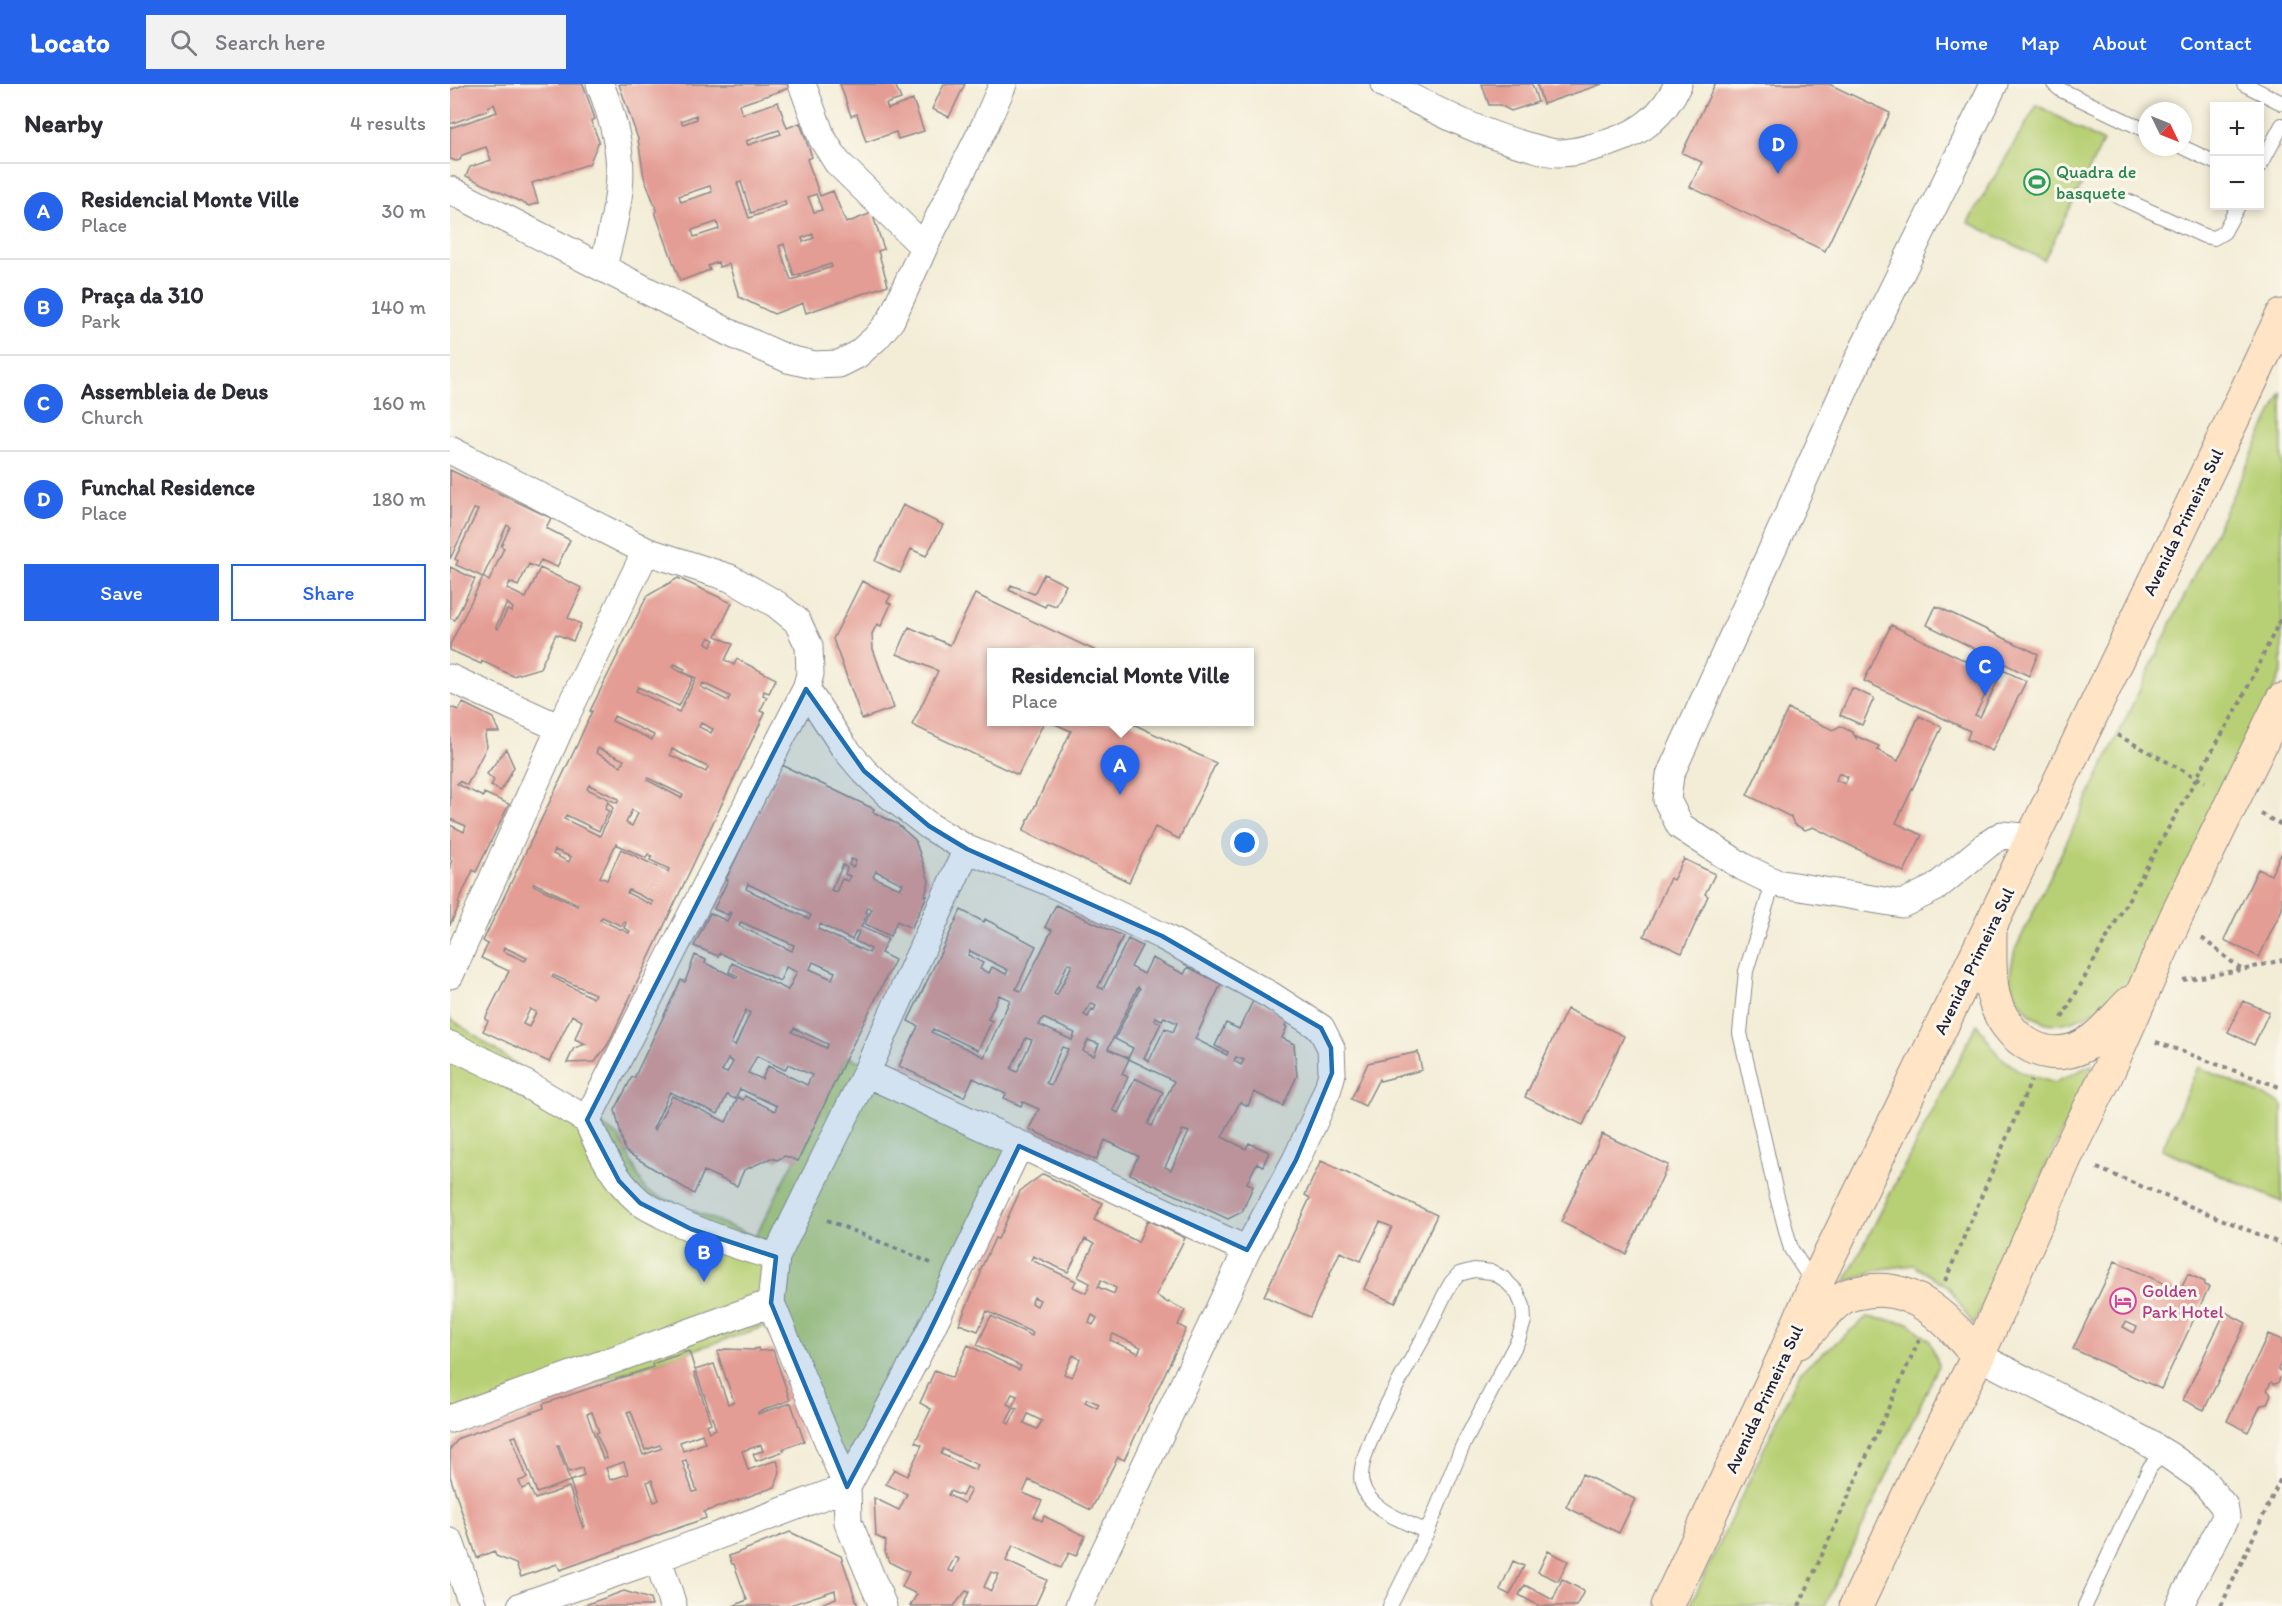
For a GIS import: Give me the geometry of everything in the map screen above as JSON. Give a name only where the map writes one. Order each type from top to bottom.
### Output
[{"type":"main road","name":"Avenida Primeira Sul","points":[[1667,1606],[1784,1358],[1815,1286],[2033,838],[2282,316]]},
{"type":"main road","points":[[1856,1606],[1924,1462],[1978,1356],[2066,1156],[2106,1076],[2176,917],[2282,700]]},
{"type":"main road","points":[[1989,929],[1994,994],[2001,1015],[2019,1039],[2043,1053],[2075,1050],[2094,1040],[2145,987]]},
{"type":"main road","points":[[1784,1358],[1841,1299],[1859,1292],[1883,1289],[1922,1301],[1949,1322],[1978,1356]]},
{"type":"street","points":[[600,84],[612,117],[619,156],[619,189],[603,267]]},
{"type":"street","points":[[802,84],[822,138],[837,162],[924,247]]},
{"type":"street","points":[[450,190],[732,334],[788,359],[814,365],[839,364],[857,355],[891,320],[1003,84]]},
{"type":"street","points":[[1384,84],[1475,129],[1514,143],[1557,153],[1586,150],[1632,135],[1654,118],[1673,96],[1678,84]]},
{"type":"street","points":[[1994,84],[1859,358],[1670,775],[1667,800],[1680,826],[1743,867],[1776,883],[1902,904],[1935,888],[2002,835],[2033,838]]},
{"type":"street","points":[[450,450],[646,551],[730,578],[776,604],[797,621],[809,646],[810,674],[806,689],[588,1120]]},
{"type":"street","points":[[450,975],[560,728],[646,551]]},
{"type":"street","points":[[450,678],[560,728]]},
{"type":"street","points":[[806,689],[843,746],[864,771],[888,794],[929,826],[967,849],[1049,882],[1162,936],[1270,995],[1321,1028],[1327,1038],[1332,1060],[1328,1088],[1296,1160],[1247,1250],[1080,1606]]},
{"type":"street","points":[[883,1606],[848,1522],[847,1487],[771,1303],[776,1257],[866,1073],[967,849]]},
{"type":"street","points":[[450,1045],[500,1069],[588,1120],[600,1151],[619,1181],[640,1203],[691,1229],[776,1257]]},
{"type":"street","points":[[866,1073],[1247,1250]]},
{"type":"street","points":[[521,1606],[658,1558],[847,1487],[925,1341],[1019,1146]]},
{"type":"street","points":[[450,1419],[771,1303]]},
{"type":"street","points":[[1978,1356],[2168,1455],[2201,1478],[2224,1506],[2226,1517],[2179,1606]]},
{"type":"street","points":[[450,1542],[473,1606]]},
{"type":"street","points":[[658,1558],[673,1606]]},
{"type":"lane","points":[[2054,84],[2061,90],[2138,127]]},
{"type":"lane","points":[[2244,84],[2282,103]]},
{"type":"lane","points":[[2264,157],[2282,125]]},
{"type":"lane","points":[[2192,152],[2210,160]]},
{"type":"lane","points":[[2119,197],[2204,236],[2214,238],[2224,232],[2236,210]]},
{"type":"lane","points":[[1776,883],[1769,896],[1746,971],[1740,1033],[1791,1249],[1815,1286]]},
{"type":"lane","points":[[1390,1606],[1427,1533],[1463,1445],[1518,1340],[1524,1321],[1517,1293],[1504,1279],[1492,1272],[1474,1270],[1459,1274],[1451,1283],[1374,1433],[1361,1471],[1362,1484],[1376,1505],[1384,1512],[1427,1533]]},
{"type":"lane","points":[[2085,1606],[2150,1467],[2168,1455]]},
{"type":"path","points":[[1799,1606],[1933,1310],[2043,1053],[2239,705],[2282,616]]},
{"type":"path","points":[[2089,720],[2282,825]]},
{"type":"path","points":[[2176,917],[2242,970]]},
{"type":"path","points":[[2145,987],[2242,970],[2282,960]]},
{"type":"path","points":[[2125,1031],[2282,1088]]},
{"type":"path","points":[[2066,1156],[2282,1244]]},
{"type":"path","points":[[823,1218],[938,1265]]},
{"type":"path","points":[[2221,1606],[2282,1476]]},
{"type":"highlighted area","points":[[806,689],[864,771],[929,826],[967,849],[1162,936],[1321,1028],[1331,1048],[1332,1073],[1296,1160],[1247,1250],[1019,1146],[925,1341],[847,1487],[771,1303],[776,1257],[691,1229],[640,1203],[619,1181],[587,1120]]},
{"type":"green space","name":"Quadra de basquete","points":[[2037,105],[2103,142],[2044,260],[1968,222]]},
{"type":"green space","points":[[2282,392],[2282,672],[2128,986],[2089,1014],[2059,1023],[2045,1022],[2032,1016],[2013,990],[2010,974],[2015,950]]},
{"type":"green space","points":[[450,1018],[619,1137],[646,1191],[755,1237],[848,1056],[1027,1144],[858,1485],[766,1326],[450,1431]]},
{"type":"green space","points":[[1977,1024],[1998,1055],[2021,1072],[2054,1083],[2093,1064],[1973,1325],[1949,1287],[1913,1265],[1881,1269],[1845,1282]]},
{"type":"green space","points":[[2198,1067],[2282,1104],[2282,1202],[2162,1149]]},
{"type":"green space","points":[[1867,1317],[1909,1323],[1930,1341],[1939,1365],[1825,1606],[1690,1606],[1800,1372]]},
{"type":"building","points":[[466,84],[583,84],[595,119],[591,121],[599,141],[589,164],[532,183],[538,203],[529,206],[466,176],[470,167],[491,160],[486,147],[462,155],[460,160],[450,159],[450,128],[497,112],[494,104],[488,107],[489,110],[450,124],[450,90]]},
{"type":"building","points":[[619,84],[787,84],[789,88],[739,105],[742,114],[778,102],[787,128],[800,123],[812,157],[807,159],[820,196],[833,191],[846,223],[872,213],[884,249],[878,251],[888,285],[806,313],[803,303],[774,314],[739,297],[729,264],[719,267],[718,262],[708,266],[710,270],[680,281],[644,177],[638,139]],"holes":[[[696,115],[697,119],[683,124],[681,121]],[[779,130],[781,134],[748,145],[746,141]],[[741,182],[751,213],[785,201],[786,205],[749,218],[737,183]],[[710,186],[712,192],[681,202],[679,196]],[[816,194],[822,210],[814,212],[808,197]],[[717,222],[719,229],[694,237],[692,230]],[[813,234],[814,238],[803,242],[802,238]],[[784,244],[794,276],[831,264],[832,267],[791,280],[779,246]]]},
{"type":"building","points":[[840,84],[895,84],[901,99],[886,104],[888,109],[913,100],[924,131],[898,139],[896,132],[866,142],[857,114],[851,116]]},
{"type":"building","points":[[944,84],[965,84],[949,117],[932,109]]},
{"type":"building","points":[[1482,84],[1532,84],[1538,102],[1511,111],[1500,105],[1489,105]]},
{"type":"building","points":[[1537,84],[1602,84],[1543,104]]},
{"type":"building","points":[[1715,84],[1829,84],[1890,113],[1825,251],[1690,187],[1702,162],[1682,153]]},
{"type":"building","points":[[450,470],[551,518],[546,528],[570,540],[557,567],[541,560],[537,568],[529,564],[518,586],[510,582],[507,589],[526,598],[540,568],[582,588],[568,618],[581,624],[573,641],[556,634],[540,668],[513,676],[482,661],[481,664],[450,650],[450,645],[483,577],[456,565],[458,561],[455,559],[478,510],[474,509],[450,559]],"holes":[[[507,525],[510,527],[501,546],[504,548],[489,581],[483,577]],[[507,603],[513,608],[512,612],[507,610],[498,629],[496,627]]]},
{"type":"building","points":[[903,505],[943,525],[926,556],[911,549],[900,573],[875,561]]},
{"type":"building","points":[[450,567],[475,579],[455,620],[450,618]]},
{"type":"building","points":[[1044,574],[1066,585],[1056,606],[1047,603],[1045,607],[1009,590],[1011,585],[1034,594]]},
{"type":"building","points":[[678,578],[732,603],[716,636],[733,644],[725,660],[734,665],[737,659],[776,679],[769,693],[764,691],[763,695],[767,697],[760,711],[765,713],[608,1044],[595,1062],[567,1063],[574,1048],[586,1044],[575,1039],[582,1021],[572,1015],[549,1062],[483,1031],[488,1021],[485,1019],[509,971],[481,958],[488,944],[483,941],[577,745],[592,711],[590,711],[647,596]],"holes":[[[709,637],[715,640],[711,646],[706,643]],[[674,664],[685,669],[683,672],[696,678],[679,712],[636,691],[638,687],[679,706],[693,678],[672,667]],[[703,683],[730,696],[728,701],[701,687]],[[614,716],[654,735],[652,740],[612,721]],[[701,723],[713,729],[711,733],[699,727]],[[598,748],[624,760],[621,766],[596,753]],[[672,749],[708,767],[706,772],[670,755]],[[648,778],[683,795],[681,798],[647,780]],[[589,785],[619,799],[617,803],[587,789]],[[608,802],[613,808],[600,836],[564,819],[566,815],[599,831],[609,811],[605,809]],[[632,810],[638,813],[632,826],[626,823]],[[616,844],[646,858],[648,854],[652,856],[650,860],[669,869],[668,872],[621,849],[607,880],[600,877]],[[555,850],[571,857],[569,862],[553,854]],[[534,883],[578,904],[577,906],[533,885]],[[629,890],[653,902],[652,905],[627,893]],[[602,917],[622,926],[624,921],[626,923],[624,928],[630,931],[629,933],[600,920]],[[504,947],[527,958],[525,961],[503,951]],[[553,975],[595,994],[593,998],[552,977]],[[530,1009],[536,1012],[529,1027],[523,1024]]]},
{"type":"building","points":[[862,581],[891,595],[887,602],[891,604],[881,626],[877,624],[872,634],[873,649],[894,708],[862,719],[833,639]]},
{"type":"building","points":[[975,594],[1090,648],[987,648],[987,726],[1042,726],[1018,775],[912,725],[938,671],[897,654],[909,627],[950,645]]},
{"type":"building","points":[[1936,606],[2038,654],[2029,676],[1927,625]]},
{"type":"building","points":[[1891,625],[1995,675],[1975,715],[1980,717],[2003,670],[2026,681],[1992,751],[1967,739],[1970,731],[1864,681]]},
{"type":"building","points":[[1852,688],[1874,698],[1862,725],[1840,715]]},
{"type":"building","points":[[463,703],[493,718],[499,732],[487,732],[485,736],[487,746],[467,785],[459,781],[457,784],[483,797],[484,793],[509,804],[476,872],[473,870],[450,925],[450,865],[452,860],[450,859],[450,825],[464,832],[466,826],[450,819],[450,707],[459,710]]},
{"type":"building","points":[[1788,709],[1833,730],[1840,726],[1852,732],[1856,738],[1856,736],[1879,746],[1877,750],[1898,761],[1919,716],[1942,727],[1896,823],[1922,835],[1904,872],[1813,827],[1805,830],[1794,824],[1791,817],[1747,795]],"holes":[[[1839,773],[1848,777],[1845,784],[1836,780]]]},
{"type":"building","points":[[1059,726],[1137,726],[1216,763],[1179,839],[1155,827],[1129,882],[1023,831],[1071,731]]},
{"type":"building","points":[[506,749],[514,767],[501,791],[491,786],[494,780],[487,774]]},
{"type":"building","points":[[782,765],[874,809],[873,812],[897,824],[915,840],[929,881],[925,896],[927,896],[911,928],[897,921],[890,936],[865,924],[872,909],[868,907],[866,912],[868,913],[861,927],[888,939],[881,953],[895,960],[798,1161],[785,1156],[777,1160],[771,1158],[744,1170],[737,1186],[704,1171],[694,1194],[625,1151],[615,1110],[632,1077],[634,1078],[681,980],[685,982],[695,955],[706,960],[705,963],[737,978],[738,976],[729,972],[732,963],[788,990],[797,972],[786,967],[780,981],[720,953],[718,956],[694,946],[710,913],[727,921],[731,913],[729,912],[728,915],[714,909],[728,880],[726,879]],"holes":[[[851,859],[856,861],[853,867],[849,865]],[[843,865],[847,868],[845,874],[850,876],[848,881],[842,879],[836,892],[831,890]],[[876,871],[903,884],[900,889],[873,877]],[[748,884],[811,915],[809,919],[746,889]],[[741,922],[794,945],[792,951],[739,926]],[[820,924],[852,940],[856,931],[859,932],[855,941],[871,949],[869,953],[818,929]],[[813,962],[835,972],[832,979],[810,969]],[[746,1010],[750,1013],[735,1046],[731,1044]],[[794,1028],[828,1044],[826,1048],[792,1032]],[[757,1056],[785,1070],[788,1064],[812,1075],[807,1085],[768,1066],[762,1079],[748,1073]],[[728,1059],[733,1062],[727,1073],[722,1071]],[[740,1089],[777,1106],[775,1111],[745,1096],[743,1100],[738,1097],[726,1122],[672,1096],[655,1130],[653,1129],[670,1092],[718,1114],[727,1095],[735,1099]]]},
{"type":"building","points":[[2282,852],[2282,909],[2259,957],[2224,940],[2258,869],[2271,875]]},
{"type":"building","points":[[1684,859],[1715,874],[1705,894],[1708,896],[1682,953],[1644,936],[1670,878],[1673,880]]},
{"type":"building","points":[[1056,905],[1123,936],[1098,987],[1103,989],[1128,939],[1142,946],[1131,967],[1144,974],[1152,958],[1184,974],[1188,967],[1221,984],[1195,1039],[1227,1055],[1228,1052],[1215,1046],[1226,1023],[1239,1029],[1254,999],[1288,1019],[1282,1038],[1294,1044],[1297,1076],[1283,1106],[1254,1092],[1248,1106],[1240,1102],[1222,1137],[1246,1149],[1249,1143],[1269,1152],[1263,1166],[1257,1163],[1247,1183],[1253,1186],[1242,1212],[1228,1219],[1130,1174],[1138,1156],[1105,1140],[1096,1160],[1029,1129],[1039,1109],[1023,1102],[1021,1106],[1004,1098],[1006,1094],[973,1078],[964,1097],[899,1066],[918,1026],[908,1021],[961,910],[984,922],[985,919],[1036,946],[1016,989],[1021,991],[1052,930],[1045,927]],"holes":[[[970,951],[1008,970],[1006,974],[992,967],[989,973],[980,969],[983,963],[968,955]],[[1068,963],[1072,965],[1057,995],[1054,994]],[[1138,987],[1140,988],[1115,1039],[1133,1048],[1128,1058],[1108,1049]],[[999,995],[1010,1000],[984,1057],[931,1032],[933,1029],[978,1050],[992,1021],[988,1019]],[[1091,1003],[1096,1006],[1094,1010],[1092,1009],[1088,1017],[1084,1015]],[[1155,1017],[1162,1020],[1164,1017],[1177,1023],[1173,1032],[1165,1028],[1149,1061],[1144,1058],[1161,1023],[1154,1020]],[[1043,1018],[1075,1033],[1072,1040],[1039,1025]],[[1026,1038],[1032,1040],[1017,1072],[1011,1069]],[[1088,1040],[1099,1044],[1094,1056],[1083,1051]],[[1062,1047],[1068,1049],[1051,1085],[1046,1083]],[[1236,1057],[1244,1060],[1241,1065],[1234,1061]],[[1129,1059],[1174,1081],[1152,1126],[1148,1124],[1163,1092],[1135,1078],[1118,1113],[1113,1110],[1128,1077],[1122,1074]],[[1183,1130],[1189,1132],[1171,1170],[1165,1167]]]},
{"type":"building","points":[[2243,1001],[2269,1012],[2254,1045],[2228,1032]]},
{"type":"building","points":[[1567,1009],[1624,1036],[1583,1125],[1525,1097]]},
{"type":"building","points":[[1418,1052],[1422,1070],[1380,1081],[1379,1079],[1365,1106],[1351,1099],[1368,1063]]},
{"type":"building","points":[[1602,1134],[1668,1165],[1626,1254],[1561,1222]]},
{"type":"building","points":[[1321,1161],[1437,1215],[1395,1303],[1364,1289],[1392,1227],[1380,1222],[1361,1261],[1340,1252],[1310,1317],[1264,1296],[1310,1198],[1305,1195]]},
{"type":"building","points":[[1043,1174],[1103,1203],[1094,1220],[1138,1242],[1148,1220],[1185,1238],[1156,1295],[1185,1310],[1178,1325],[1186,1329],[1124,1460],[1118,1457],[1091,1510],[1029,1480],[1023,1493],[1042,1501],[1034,1517],[1042,1521],[1044,1516],[1085,1536],[1076,1556],[1069,1553],[1061,1568],[1013,1545],[1006,1561],[1047,1580],[1035,1606],[963,1606],[969,1592],[966,1591],[954,1606],[910,1606],[917,1594],[902,1587],[909,1572],[889,1562],[885,1552],[886,1541],[876,1536],[874,1498],[899,1510],[907,1494],[886,1484],[894,1469],[907,1476],[922,1445],[915,1442],[931,1409],[920,1403],[935,1370],[952,1378],[968,1345],[1019,1370],[1021,1366],[977,1345],[991,1316],[1032,1336],[1033,1333],[987,1311],[978,1331],[959,1324],[995,1238],[998,1239],[1020,1191]],"holes":[[[1085,1239],[1094,1244],[1078,1277],[1090,1283],[1086,1293],[1073,1287],[1076,1281],[1031,1260],[1033,1256],[1068,1272]],[[1101,1280],[1116,1288],[1114,1294],[1098,1287]],[[1034,1297],[1040,1300],[1037,1306],[1031,1303]],[[1092,1315],[1097,1318],[1093,1325],[1089,1323]],[[1113,1334],[1141,1347],[1138,1353],[1110,1340]],[[1073,1355],[1080,1359],[1072,1377],[1064,1374]],[[1012,1394],[1017,1396],[1012,1407],[1007,1404]],[[1087,1399],[1099,1404],[1097,1408],[1085,1402]],[[1014,1408],[1017,1409],[1009,1424],[1006,1422]],[[1028,1414],[1042,1421],[1037,1429],[1024,1423]],[[943,1449],[978,1465],[975,1470],[941,1454]],[[966,1488],[971,1490],[964,1503],[948,1495],[950,1491],[962,1496]],[[955,1557],[959,1559],[953,1572],[948,1570]],[[991,1572],[999,1574],[991,1591],[984,1587]]]},
{"type":"building","points":[[2115,1261],[2180,1291],[2188,1274],[2205,1282],[2204,1285],[2209,1287],[2161,1389],[2073,1349]],"holes":[[[2126,1322],[2137,1327],[2134,1333],[2123,1327]]]},
{"type":"building","points":[[2225,1312],[2246,1323],[2204,1410],[2183,1400]]},
{"type":"building","points":[[2268,1334],[2282,1340],[2282,1361],[2278,1369],[2282,1373],[2278,1383],[2271,1382],[2267,1390],[2271,1394],[2267,1404],[2261,1405],[2248,1432],[2227,1421]]},
{"type":"building","points":[[758,1348],[759,1351],[773,1350],[790,1400],[758,1412],[758,1414],[791,1403],[804,1441],[756,1461],[753,1454],[763,1451],[761,1445],[742,1451],[748,1470],[777,1460],[780,1472],[775,1487],[704,1512],[706,1518],[560,1570],[557,1564],[521,1577],[516,1564],[496,1556],[494,1551],[477,1558],[450,1476],[450,1449],[459,1438],[544,1408],[543,1404],[653,1367],[652,1364],[689,1351],[695,1370],[714,1364],[728,1404],[734,1402],[717,1352],[725,1349],[753,1350]],"holes":[[[696,1372],[716,1429],[709,1432],[706,1425],[711,1423],[694,1373]],[[631,1411],[645,1450],[660,1445],[662,1448],[643,1455],[627,1412]],[[592,1412],[599,1432],[596,1433],[607,1458],[603,1459],[587,1414]],[[702,1434],[705,1443],[683,1451],[680,1442]],[[516,1436],[537,1493],[570,1481],[585,1526],[583,1528],[569,1487],[535,1499],[529,1486],[522,1489],[519,1481],[527,1478],[512,1437]],[[557,1445],[559,1445],[569,1472],[582,1468],[584,1476],[570,1481]],[[686,1460],[697,1491],[693,1492],[682,1461]],[[624,1462],[628,1474],[610,1480],[606,1468]],[[652,1480],[659,1500],[654,1502],[647,1482]]]},
{"type":"building","points":[[1582,1474],[1635,1499],[1619,1533],[1566,1507]]},
{"type":"building","points":[[790,1532],[841,1556],[858,1606],[816,1606],[836,1598],[835,1590],[787,1606],[733,1606],[747,1600],[729,1556]]},
{"type":"building","points":[[1548,1551],[1568,1561],[1558,1581],[1538,1572]]},
{"type":"building","points":[[1513,1561],[1524,1566],[1510,1595],[1500,1590]]},
{"type":"building","points":[[1562,1579],[1584,1591],[1576,1606],[1539,1606],[1519,1595],[1525,1585],[1553,1600]]},
{"type":"building","points":[[624,1591],[650,1599],[652,1606],[582,1606]]},
{"type":"place","name":"Funchal Residence","points":[[1778,174]]},
{"type":"place","name":"Quadra de basquete","points":[[2037,182]]},
{"type":"place","name":"Assembleia de Deus","points":[[1985,696]]},
{"type":"place","name":"Residencial Monte Ville","points":[[1120,795]]},
{"type":"place","name":"Praça da 310","points":[[704,1282]]},
{"type":"place","name":"Golden Park Hotel","points":[[2123,1301]]}]
